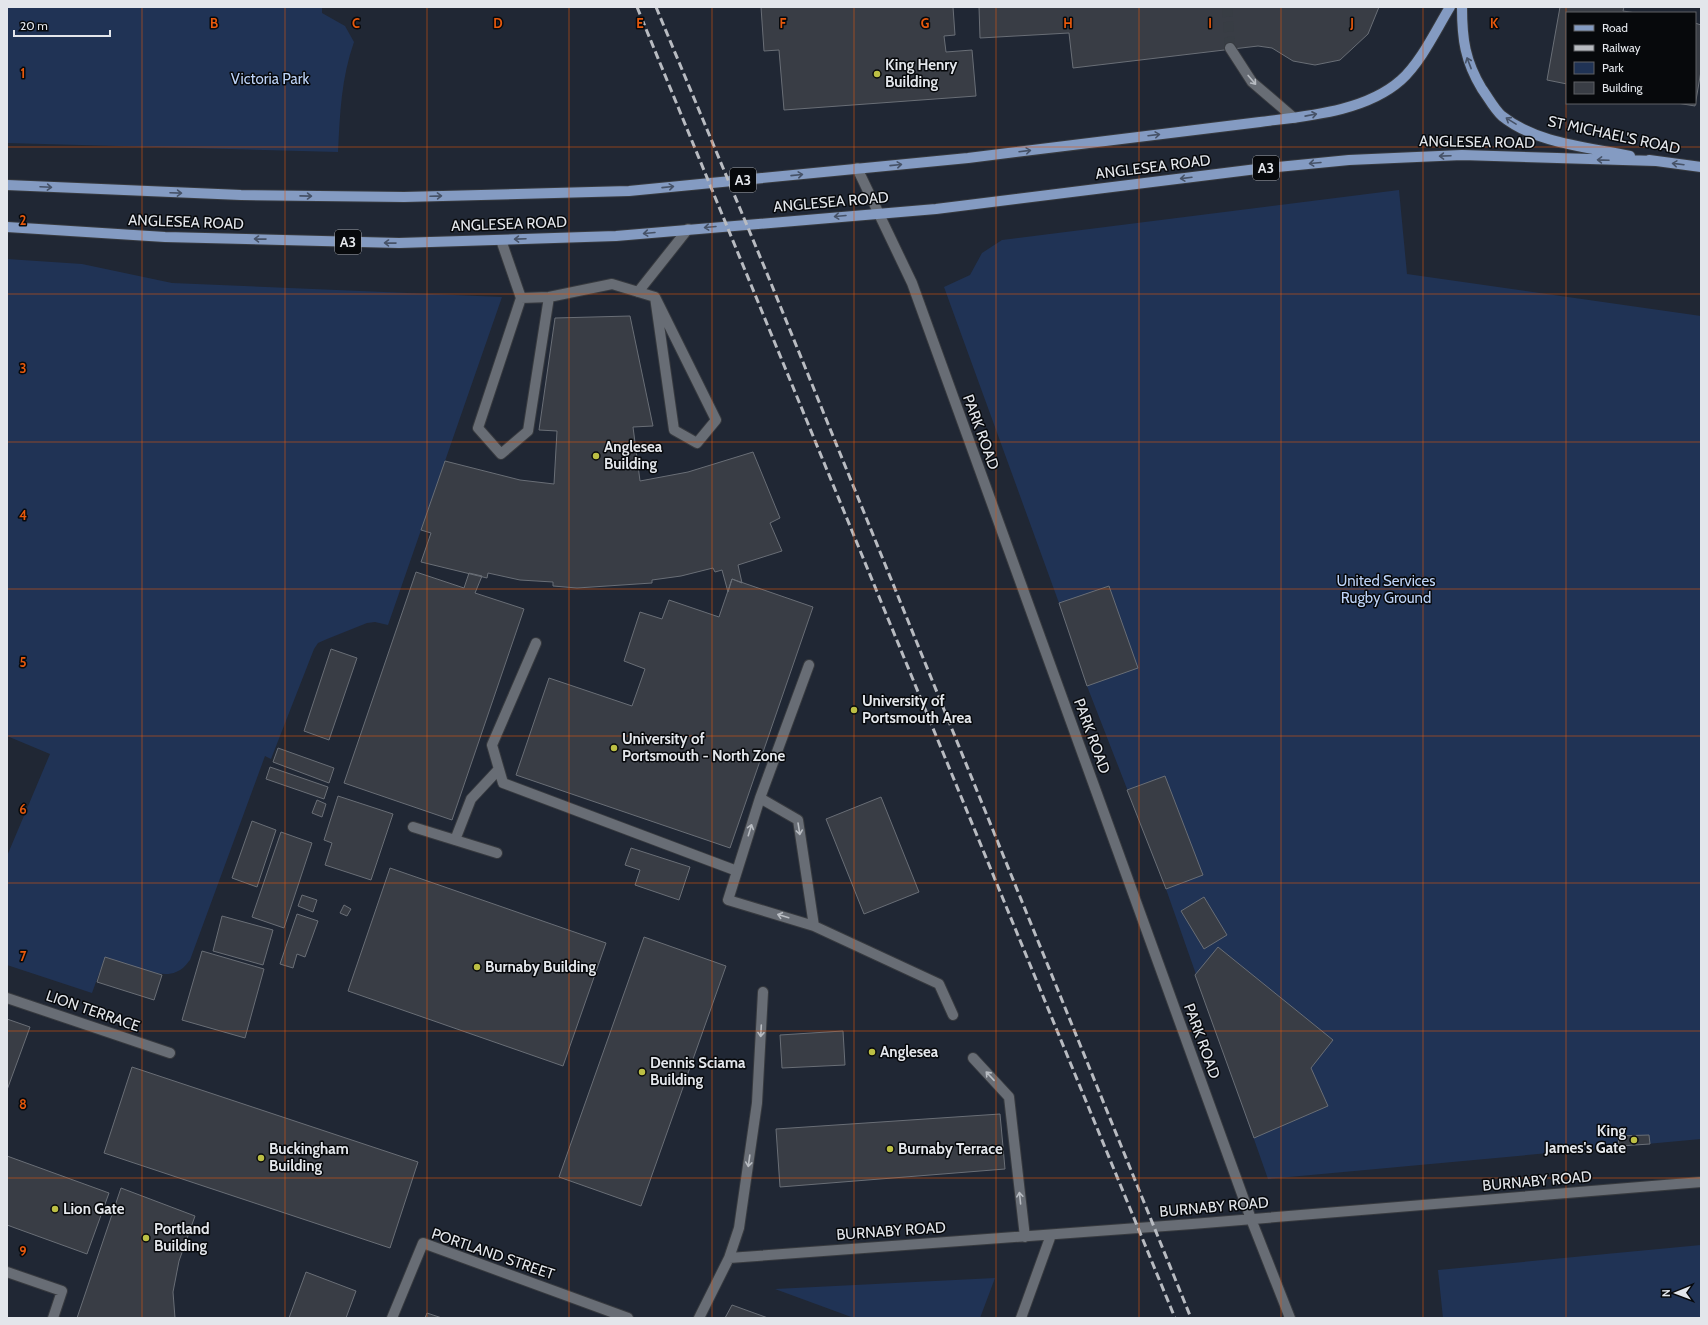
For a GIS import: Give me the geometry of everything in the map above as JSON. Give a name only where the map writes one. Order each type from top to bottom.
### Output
[{"type":"main road","name":"ANGLESEA ROAD","points":[[7,185],[241,195],[404,197],[629,191],[976,157],[1294,118],[1356,106],[1388,91],[1402,79],[1417,60],[1450,7]]},
{"type":"main road","name":"ST MICHAEL'S ROAD","points":[[1462,7],[1465,52],[1474,76],[1487,97],[1502,115],[1539,136],[1656,161],[1701,167]]},
{"type":"main road","name":"ANGLESEA ROAD","points":[[7,227],[164,237],[399,243],[616,236],[971,205],[1257,169],[1382,158],[1462,155],[1656,161]]},
{"type":"street","points":[[1230,48],[1252,82],[1294,118]]},
{"type":"street","name":"PARK ROAD","points":[[857,168],[912,283],[1251,1219],[1290,1318]]},
{"type":"street","points":[[638,292],[688,229]]},
{"type":"street","points":[[501,240],[521,298],[478,428],[501,454],[528,431],[549,296]]},
{"type":"street","points":[[521,298],[549,296],[612,284],[655,297],[716,420],[697,443],[674,430],[655,297]]},
{"type":"street","points":[[536,643],[492,745],[503,782],[737,871]]},
{"type":"street","points":[[809,665],[760,798],[728,900],[814,926],[939,984],[953,1015]]},
{"type":"street","points":[[455,840],[471,799],[499,769]]},
{"type":"street","points":[[760,798],[798,820],[814,926]]},
{"type":"street","points":[[413,828],[497,853]]},
{"type":"street","points":[[699,1318],[729,1258],[739,1228],[757,1103],[763,992]]},
{"type":"street","name":"LION TERRACE","points":[[7,998],[170,1053]]},
{"type":"street","points":[[973,1058],[1009,1097],[1025,1237]]},
{"type":"street","name":"BURNABY ROAD","points":[[729,1258],[1051,1235],[1701,1182]]},
{"type":"street","points":[[1021,1318],[1051,1235]]},
{"type":"street","name":"PORTLAND STREET","points":[[392,1318],[423,1243],[628,1318]]},
{"type":"street","points":[[7,1272],[62,1291],[53,1318]]},
{"type":"shaded area","name":"University of Portsmouth Area","points":[[7,7],[1701,7],[1701,1318],[7,1318]]},
{"type":"green space","name":"Victoria Park","points":[[7,7],[322,7],[322,13],[345,26],[354,42],[346,69],[338,152],[7,143]]},
{"type":"green space","name":"United Services Rugby Ground","points":[[1399,190],[1407,274],[1701,316],[1701,1139],[1268,1179],[1166,889],[1087,686],[1059,603],[944,287],[970,275],[982,253],[1002,240]]},
{"type":"green space","points":[[7,259],[82,264],[172,283],[502,297],[388,625],[375,622],[367,623],[318,643],[314,649],[271,759],[265,756],[190,960],[178,971],[169,974],[160,974],[105,957],[92,993],[7,965],[7,856],[50,754],[7,736]]},
{"type":"green space","points":[[1701,1245],[1701,1318],[1443,1318],[1438,1270]]},
{"type":"green space","points":[[995,1278],[980,1318],[854,1318],[775,1289]]},
{"type":"building","name":"King Henry Building","points":[[761,7],[953,7],[955,35],[944,36],[946,52],[972,50],[976,96],[784,110],[779,50],[764,51]]},
{"type":"building","points":[[979,7],[1379,7],[1368,34],[1340,60],[1315,65],[1293,61],[1272,48],[1258,46],[1073,68],[1069,33],[980,38]]},
{"type":"building","points":[[1560,7],[1624,7],[1623,11],[1630,12],[1566,12],[1566,84],[1547,80]]},
{"type":"building","points":[[1696,23],[1701,25],[1701,71],[1696,100]]},
{"type":"building","points":[[1683,104],[1695,104],[1695,106]]},
{"type":"building","name":"Anglesea Building","points":[[630,316],[653,426],[633,427],[640,481],[688,472],[753,452],[780,518],[770,523],[782,551],[738,565],[742,583],[732,579],[728,592],[722,570],[715,572],[713,568],[681,576],[652,580],[652,583],[577,588],[553,586],[553,582],[520,580],[488,573],[487,578],[421,562],[431,533],[421,530],[445,461],[520,480],[554,484],[557,431],[539,430],[555,318]]},
{"type":"building","points":[[416,572],[464,588],[469,573],[482,576],[475,593],[524,609],[452,820],[344,783]]},
{"type":"building","points":[[732,579],[813,607],[730,848],[516,775],[549,678],[632,706],[645,669],[624,661],[640,612],[662,619],[669,600],[719,617]]},
{"type":"building","points":[[1109,586],[1138,668],[1087,686],[1059,603]]},
{"type":"building","points":[[331,649],[357,658],[329,740],[304,731]]},
{"type":"building","points":[[278,748],[334,768],[329,783],[273,762]]},
{"type":"building","points":[[270,767],[328,787],[324,799],[266,779]]},
{"type":"building","points":[[1165,776],[1203,875],[1166,889],[1127,790]]},
{"type":"building","points":[[338,796],[393,814],[371,880],[325,865],[332,843],[324,840]]},
{"type":"building","points":[[881,797],[919,892],[864,914],[826,819]]},
{"type":"building","points":[[317,800],[326,804],[322,817],[312,813]]},
{"type":"building","points":[[252,821],[276,830],[257,887],[232,878]]},
{"type":"building","points":[[281,832],[312,843],[284,928],[252,917]]},
{"type":"building","points":[[631,848],[690,867],[679,900],[635,885],[640,870],[625,865]]},
{"type":"building","name":"Burnaby Building","points":[[390,868],[606,943],[563,1066],[348,991]]},
{"type":"building","points":[[302,895],[317,900],[313,912],[298,906]]},
{"type":"building","points":[[1204,897],[1227,935],[1204,949],[1181,911]]},
{"type":"building","points":[[344,905],[351,909],[347,916],[340,913]]},
{"type":"building","points":[[297,914],[318,921],[305,957],[297,954],[293,968],[280,964]]},
{"type":"building","points":[[222,916],[273,930],[263,965],[213,951]]},
{"type":"building","name":"Dennis Sciama Building","points":[[644,937],[726,966],[641,1206],[559,1177]]},
{"type":"building","points":[[1218,947],[1333,1040],[1311,1068],[1328,1106],[1254,1138],[1195,975]]},
{"type":"building","points":[[202,951],[264,969],[245,1038],[182,1020]]},
{"type":"building","points":[[105,957],[162,975],[154,1000],[97,982]]},
{"type":"building","points":[[7,1019],[30,1027],[7,1090]]},
{"type":"building","points":[[843,1031],[845,1065],[782,1068],[780,1035]]},
{"type":"building","name":"Buckingham Building","points":[[132,1067],[418,1162],[390,1248],[104,1153]]},
{"type":"building","name":"Burnaby Terrace","points":[[1000,1114],[1005,1169],[780,1187],[776,1129]]},
{"type":"building","name":"King James's Gate","points":[[1649,1135],[1650,1144],[1619,1146],[1618,1136]]},
{"type":"building","name":"Lion Gate","points":[[7,1156],[109,1193],[87,1254],[7,1225]]},
{"type":"building","name":"Portland Building","points":[[121,1188],[195,1216],[179,1261],[173,1292],[175,1318],[77,1318]]},
{"type":"building","points":[[306,1272],[356,1291],[346,1318],[289,1318]]},
{"type":"building","points":[[732,1305],[768,1318],[725,1318]]},
{"type":"building","points":[[427,1313],[442,1318],[425,1318]]},
{"type":"tunnel","points":[[1227,7],[1230,48]]},
{"type":"railway","points":[[637,7],[1175,1318]]},
{"type":"railway","points":[[656,7],[766,271],[1191,1318]]},
{"type":"place","name":"King Henry Building","points":[[877,74]]},
{"type":"place","name":"Anglesea Building","points":[[596,456]]},
{"type":"place","name":"University of Portsmouth Area","points":[[854,710]]},
{"type":"place","name":"University of Portsmouth - North Zone","points":[[614,748]]},
{"type":"place","name":"Burnaby Building","points":[[477,967]]},
{"type":"place","name":"Anglesea","points":[[872,1052]]},
{"type":"place","name":"Dennis Sciama Building","points":[[642,1072]]},
{"type":"place","name":"King James's Gate","points":[[1634,1140]]},
{"type":"place","name":"Burnaby Terrace","points":[[890,1149]]},
{"type":"place","name":"Buckingham Building","points":[[261,1158]]},
{"type":"place","name":"Lion Gate","points":[[55,1209]]},
{"type":"place","name":"Portland Building","points":[[146,1238]]}]
